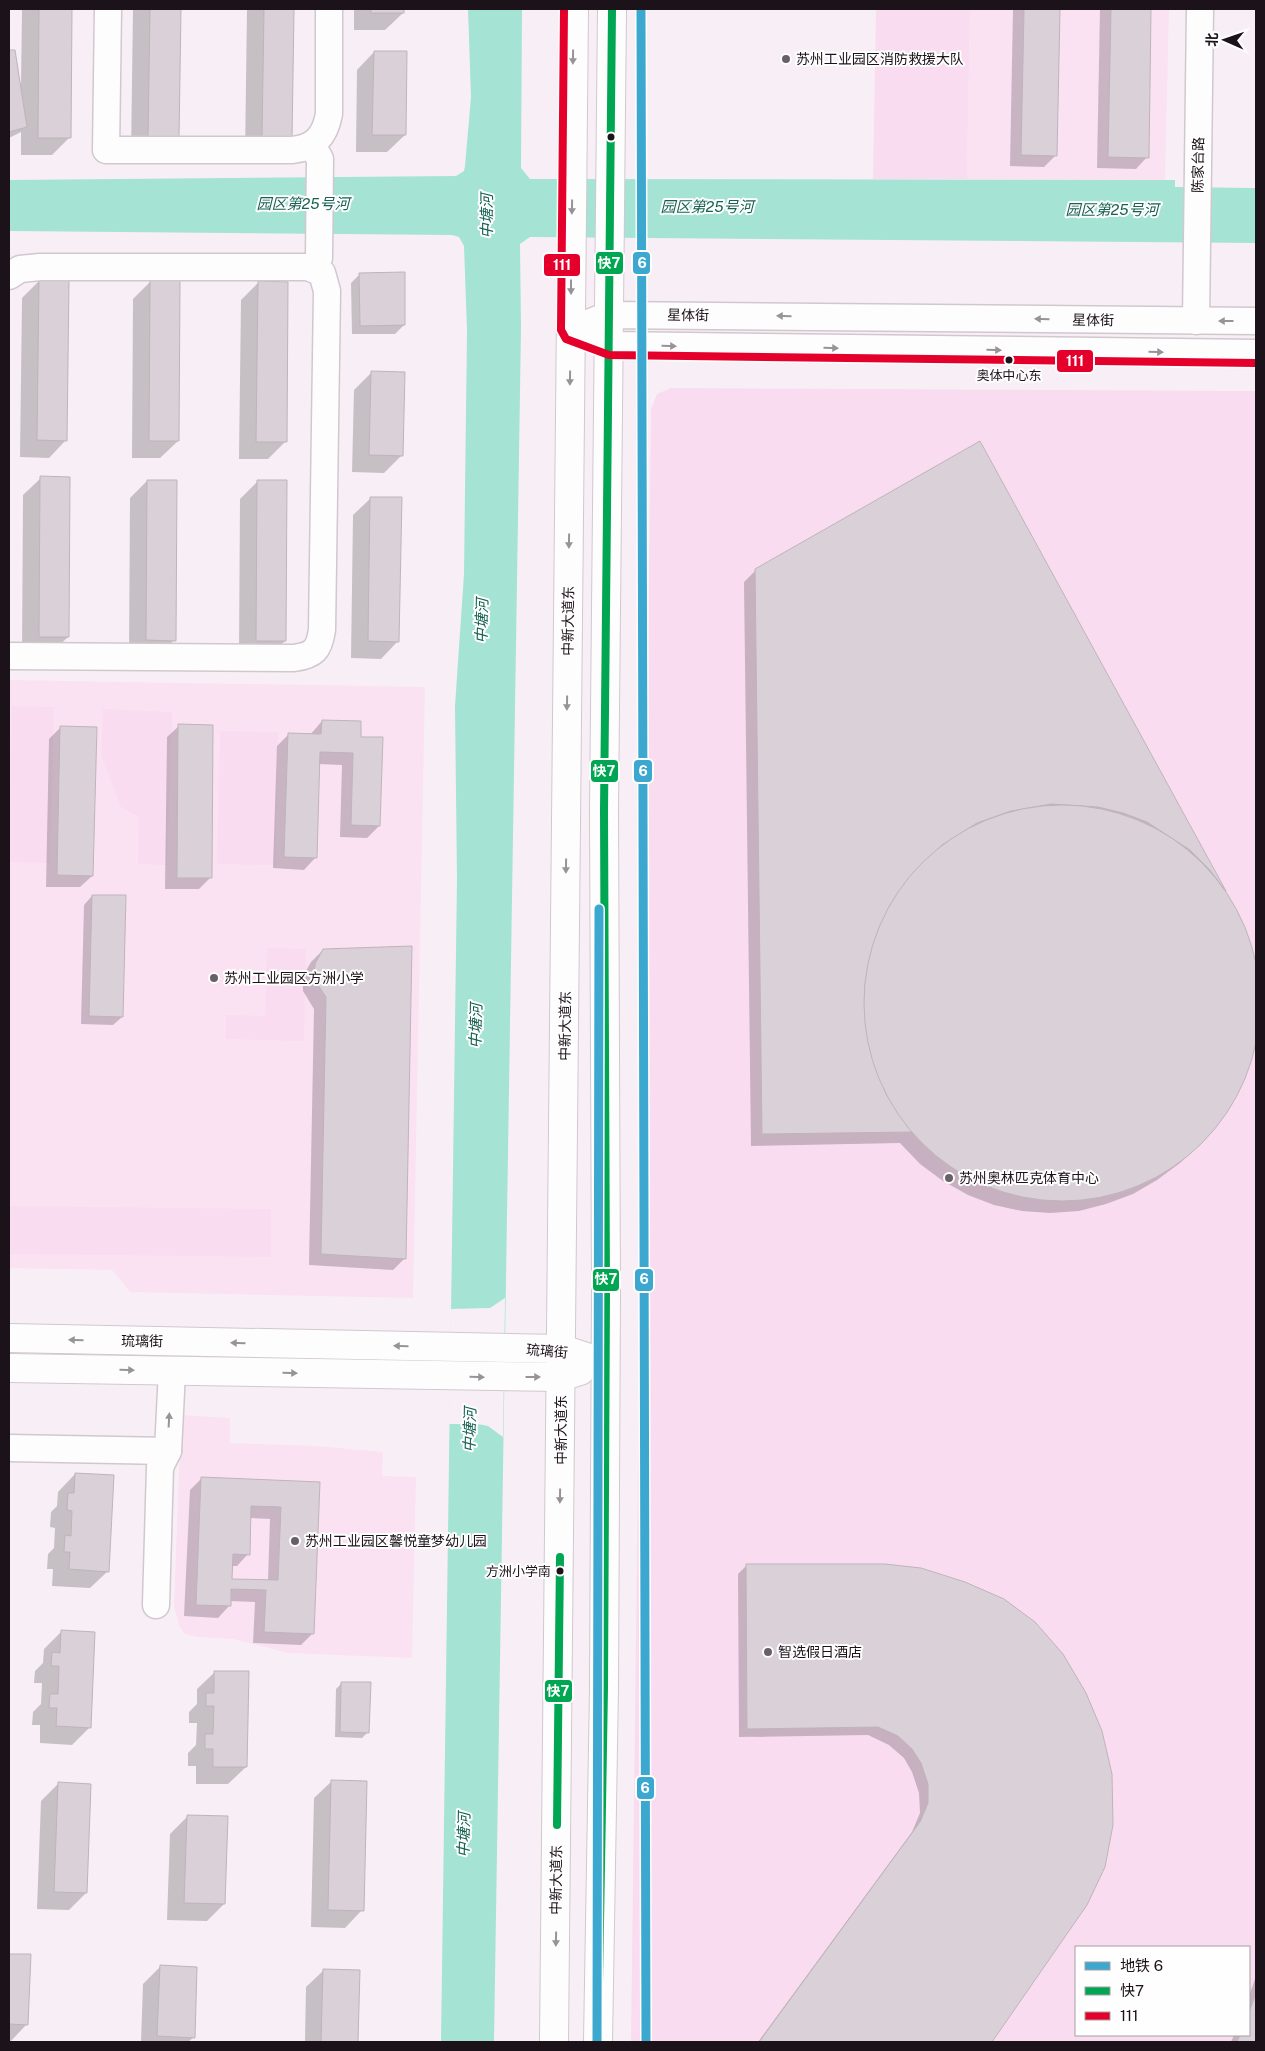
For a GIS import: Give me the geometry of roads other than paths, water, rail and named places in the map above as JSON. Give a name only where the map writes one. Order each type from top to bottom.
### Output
[{"type":"main road","name":"中新大道东","points":[[554,2042],[574,9]]},
{"type":"main road","points":[[598,2042],[604,1688],[604,811],[612,9]]},
{"type":"main road","name":"琉璃街","points":[[9,1338],[562,1349],[605,1363]]},
{"type":"main road","name":"琉璃街","points":[[9,1368],[561,1377],[605,1363]]},
{"type":"street","points":[[108,9],[106,150],[292,150],[312,145],[321,137],[326,128],[329,114],[329,9]]},
{"type":"street","name":"陈家台路","points":[[1196,321],[1200,9]]},
{"type":"street","points":[[312,145],[320,159],[319,258],[315,268]]},
{"type":"street","points":[[9,276],[20,269],[40,267],[315,268],[322,273],[327,291],[320,644],[313,653],[294,658],[9,656]]},
{"type":"street","name":"星体街","points":[[571,330],[609,315],[1256,321]]},
{"type":"street","points":[[571,330],[609,345],[1256,353]]},
{"type":"street","points":[[156,1605],[163,1371]]},
{"type":"street","points":[[9,1448],[160,1456]]},
{"type":"water","points":[[468,9],[522,9],[521,168],[530,179],[1175,180],[1175,187],[1256,188],[1256,243],[530,237],[520,244],[521,328],[494,2042],[441,2042],[457,879],[455,706],[464,574],[467,331],[464,246],[459,237],[452,235],[9,231],[9,180],[456,176],[464,171],[465,166],[471,97]]},
{"type":"metro line","name":"6","points":[[641,9],[646,2042]]},
{"type":"metro line","name":"6","points":[[597,2042],[599,909]]},
{"type":"place","name":"苏州工业园区消防救援大队","points":[[786,59]]},
{"type":"place","name":"奥体中心东","points":[[1009,360]]},
{"type":"place","name":"苏州工业园区方洲小学","points":[[214,978]]},
{"type":"place","name":"苏州奥林匹克体育中心","points":[[949,1178]]},
{"type":"place","name":"苏州工业园区馨悦童梦幼儿园","points":[[295,1541]]},
{"type":"place","name":"方洲小学南","points":[[560,1571]]},
{"type":"place","name":"智选假日酒店","points":[[768,1652]]},
{"type":"water label","name":"园区第25号河","points":[[303,204]]},
{"type":"water label","name":"园区第25号河","points":[[707,207]]},
{"type":"water label","name":"园区第25号河","points":[[1112,210]]},
{"type":"water label","name":"中塘河","points":[[487,216]]},
{"type":"water label","name":"中塘河","points":[[482,621]]},
{"type":"water label","name":"中塘河","points":[[476,1026]]},
{"type":"water label","name":"中塘河","points":[[470,1430]]},
{"type":"water label","name":"中塘河","points":[[464,1835]]}]
